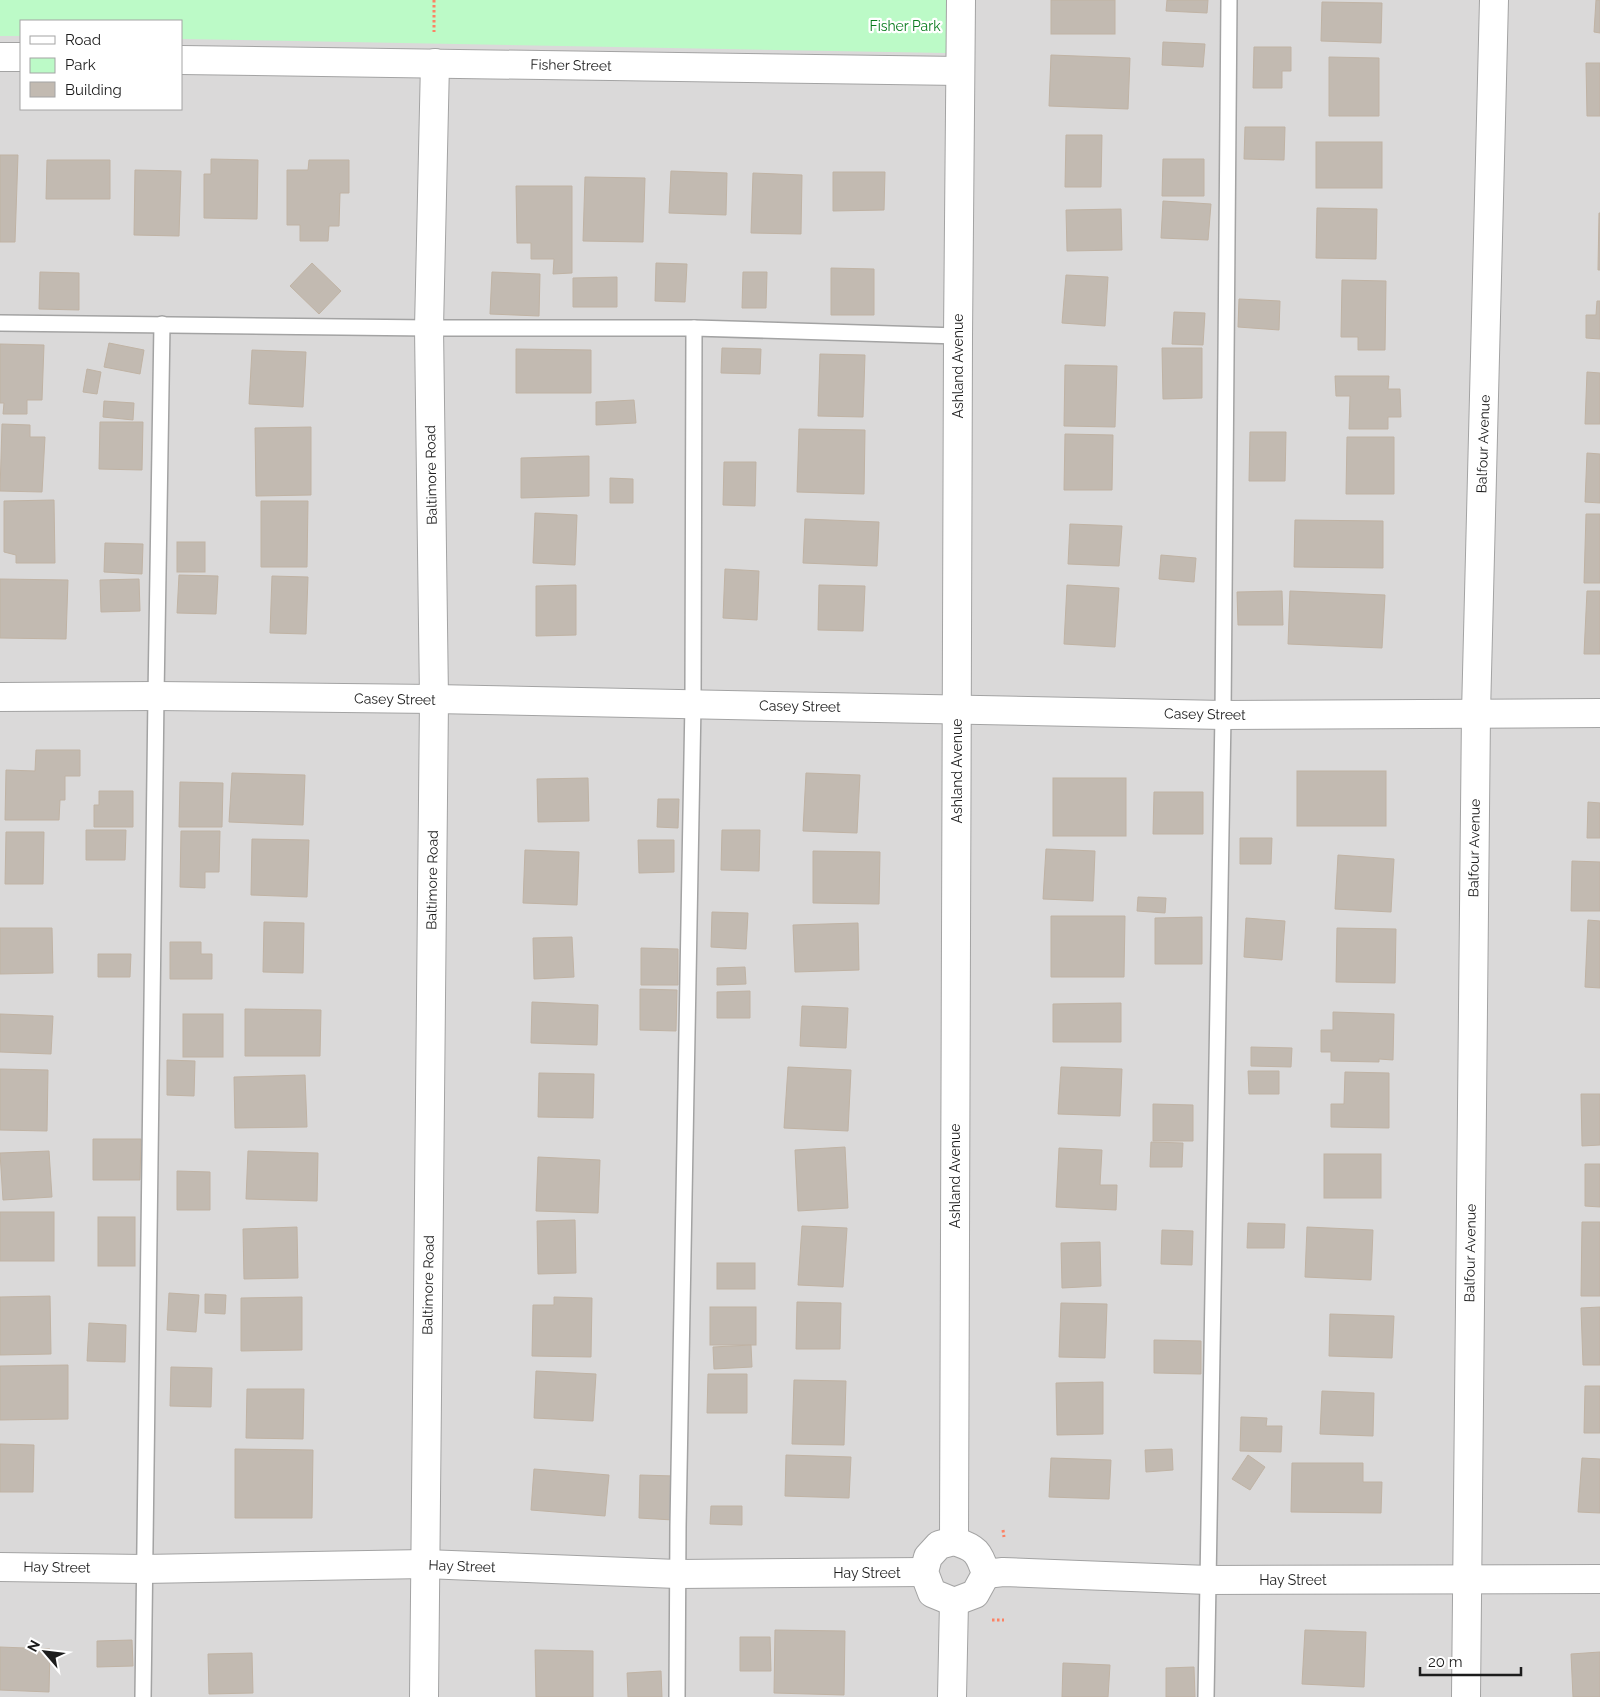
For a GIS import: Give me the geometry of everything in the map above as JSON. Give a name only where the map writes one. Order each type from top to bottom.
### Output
[{"type":"street","name":"Ashland Avenue","points":[[954,1541],[961,0]]},
{"type":"street","name":"Balfour Avenue","points":[[1466,1697],[1476,712],[1494,0]]},
{"type":"street","points":[[0,57],[20,58]]},
{"type":"street","name":"Fisher Street","points":[[182,60],[960,71]]},
{"type":"street","name":"Baltimore Road","points":[[424,1697],[434,699],[430,328],[435,63]]},
{"type":"street","name":"Casey Street","points":[[0,697],[156,696],[434,699],[1223,715],[1476,712],[1600,713]]},
{"type":"street","points":[[954,1541],[970,1546],[981,1558],[986,1574],[975,1594],[954,1602],[932,1593],[924,1572],[928,1557],[939,1546],[954,1541]]},
{"type":"street","name":"Hay Street","points":[[0,1566],[143,1568],[424,1564],[677,1574],[924,1572]]},
{"type":"street","name":"Hay Street","points":[[986,1574],[1003,1572],[1208,1580],[1600,1579]]},
{"type":"street","points":[[952,1697],[954,1602]]},
{"type":"lane","points":[[1206,1697],[1223,715],[1230,0]]},
{"type":"lane","points":[[0,323],[430,328],[694,328],[958,336]]},
{"type":"lane","points":[[143,1697],[143,1568],[162,324]]},
{"type":"lane","points":[[677,1697],[677,1574],[693,703],[694,328]]},
{"type":"shaded area","points":[[0,0],[1600,0],[1600,1697],[0,1697]]},
{"type":"green space","name":"Fisher Park","points":[[0,0],[946,0],[946,53],[182,39],[182,20],[20,20],[20,36],[0,36]]},
{"type":"building","points":[[1051,0],[1115,0],[1115,34],[1051,34]]},
{"type":"building","points":[[1167,0],[1208,0],[1207,13],[1166,11]]},
{"type":"building","points":[[1596,0],[1600,0],[1600,33],[1594,32]]},
{"type":"building","points":[[1322,2],[1382,3],[1381,43],[1321,41]]},
{"type":"building","points":[[1163,42],[1205,44],[1203,67],[1162,65]]},
{"type":"building","points":[[1254,47],[1291,47],[1291,71],[1282,71],[1282,88],[1253,88]]},
{"type":"building","points":[[1051,55],[1130,58],[1128,109],[1049,106]]},
{"type":"building","points":[[1329,57],[1379,58],[1379,116],[1329,116]]},
{"type":"building","points":[[1586,63],[1600,63],[1600,116],[1587,116]]},
{"type":"building","points":[[1245,127],[1285,127],[1284,160],[1244,159]]},
{"type":"building","points":[[1066,135],[1102,135],[1101,187],[1065,187]]},
{"type":"building","points":[[1316,142],[1382,142],[1382,188],[1316,188]]},
{"type":"building","points":[[0,155],[18,155],[15,242],[0,242]]},
{"type":"building","points":[[211,159],[258,160],[257,219],[204,218],[204,174],[211,174]]},
{"type":"building","points":[[1163,159],[1204,159],[1204,196],[1162,196]]},
{"type":"building","points":[[47,160],[110,160],[110,199],[46,199]]},
{"type":"building","points":[[309,160],[349,160],[349,193],[340,193],[339,226],[329,226],[328,241],[300,241],[300,225],[287,225],[287,170],[308,170]]},
{"type":"building","points":[[135,170],[181,171],[179,236],[134,235]]},
{"type":"building","points":[[671,171],[727,173],[726,215],[669,213]]},
{"type":"building","points":[[833,172],[885,172],[884,210],[833,211]]},
{"type":"building","points":[[753,173],[802,175],[801,234],[751,233]]},
{"type":"building","points":[[585,177],[645,178],[643,242],[583,241]]},
{"type":"building","points":[[516,186],[572,186],[572,273],[553,274],[554,259],[531,259],[531,243],[517,243]]},
{"type":"building","points":[[1163,201],[1211,204],[1208,240],[1161,238]]},
{"type":"building","points":[[1317,208],[1377,209],[1376,259],[1316,258]]},
{"type":"building","points":[[1121,209],[1122,250],[1067,251],[1066,210]]},
{"type":"building","points":[[1599,213],[1600,270],[1598,270]]},
{"type":"building","points":[[312,263],[341,291],[319,314],[290,286]]},
{"type":"building","points":[[656,263],[687,264],[685,302],[655,301]]},
{"type":"building","points":[[831,268],[874,269],[874,315],[831,315]]},
{"type":"building","points":[[40,272],[79,273],[79,310],[39,309]]},
{"type":"building","points":[[492,272],[540,274],[539,316],[490,314]]},
{"type":"building","points":[[743,272],[767,272],[766,308],[742,308]]},
{"type":"building","points":[[1066,275],[1108,277],[1105,326],[1062,323]]},
{"type":"building","points":[[617,277],[617,307],[573,307],[573,278]]},
{"type":"building","points":[[1342,280],[1386,281],[1385,350],[1358,350],[1358,337],[1341,337]]},
{"type":"building","points":[[1239,299],[1280,301],[1279,330],[1238,327]]},
{"type":"building","points":[[1597,301],[1600,301],[1600,339],[1586,338],[1586,315],[1596,315]]},
{"type":"building","points":[[1174,312],[1205,313],[1203,345],[1172,344]]},
{"type":"building","points":[[109,343],[144,350],[140,374],[104,367]]},
{"type":"building","points":[[0,344],[44,345],[42,400],[27,400],[27,414],[3,414],[4,403],[0,403]]},
{"type":"building","points":[[722,348],[761,349],[760,374],[721,373]]},
{"type":"building","points":[[1162,348],[1202,348],[1202,398],[1163,399]]},
{"type":"building","points":[[516,349],[591,350],[591,393],[516,393]]},
{"type":"building","points":[[252,350],[306,352],[303,407],[249,404]]},
{"type":"building","points":[[820,354],[865,355],[863,417],[818,416]]},
{"type":"building","points":[[1065,365],[1117,366],[1115,427],[1064,426]]},
{"type":"building","points":[[87,369],[101,372],[97,394],[83,392]]},
{"type":"building","points":[[1587,372],[1600,373],[1600,424],[1585,424]]},
{"type":"building","points":[[1335,376],[1389,376],[1388,389],[1400,389],[1401,417],[1388,417],[1388,429],[1349,429],[1350,396],[1336,396]]},
{"type":"building","points":[[634,400],[636,423],[596,425],[596,402]]},
{"type":"building","points":[[104,401],[134,403],[133,420],[103,417]]},
{"type":"building","points":[[100,422],[143,422],[142,470],[99,469]]},
{"type":"building","points":[[2,424],[30,425],[30,437],[45,437],[42,492],[0,491]]},
{"type":"building","points":[[311,427],[311,495],[256,496],[255,428]]},
{"type":"building","points":[[799,429],[865,430],[864,494],[797,492]]},
{"type":"building","points":[[1250,432],[1286,432],[1285,481],[1249,481]]},
{"type":"building","points":[[1065,434],[1113,435],[1112,490],[1064,490]]},
{"type":"building","points":[[1347,437],[1394,437],[1394,494],[1346,494]]},
{"type":"building","points":[[1587,453],[1600,454],[1600,503],[1585,502]]},
{"type":"building","points":[[589,456],[589,496],[521,498],[521,458]]},
{"type":"building","points":[[724,462],[756,462],[755,506],[723,505]]},
{"type":"building","points":[[610,478],[633,479],[633,503],[610,503]]},
{"type":"building","points":[[54,500],[55,563],[16,563],[16,555],[4,552],[4,501]]},
{"type":"building","points":[[261,501],[308,501],[307,567],[261,567]]},
{"type":"building","points":[[535,513],[577,515],[575,565],[533,563]]},
{"type":"building","points":[[1586,514],[1600,514],[1600,583],[1584,583]]},
{"type":"building","points":[[805,519],[879,522],[877,566],[803,563]]},
{"type":"building","points":[[1295,520],[1383,521],[1383,568],[1294,567]]},
{"type":"building","points":[[1070,524],[1122,526],[1119,566],[1068,564]]},
{"type":"building","points":[[177,542],[205,542],[205,572],[177,572]]},
{"type":"building","points":[[105,543],[143,544],[142,574],[104,572]]},
{"type":"building","points":[[1161,555],[1196,558],[1194,582],[1159,579]]},
{"type":"building","points":[[725,569],[759,571],[757,620],[723,618]]},
{"type":"building","points":[[179,575],[218,576],[216,614],[177,613]]},
{"type":"building","points":[[272,576],[308,577],[306,634],[270,633]]},
{"type":"building","points":[[0,579],[68,580],[66,639],[0,638]]},
{"type":"building","points":[[139,579],[140,611],[101,612],[100,580]]},
{"type":"building","points":[[576,585],[576,635],[536,636],[536,586]]},
{"type":"building","points":[[819,585],[865,586],[863,631],[818,630]]},
{"type":"building","points":[[1067,585],[1119,588],[1115,647],[1064,644]]},
{"type":"building","points":[[1282,591],[1283,625],[1238,625],[1237,592]]},
{"type":"building","points":[[1290,591],[1385,595],[1382,648],[1288,644]]},
{"type":"building","points":[[1587,591],[1600,591],[1600,654],[1584,654]]},
{"type":"building","points":[[36,750],[80,750],[80,776],[65,776],[65,800],[60,800],[59,820],[5,820],[6,770],[35,771]]},
{"type":"building","points":[[1297,771],[1386,771],[1386,826],[1297,826]]},
{"type":"building","points":[[232,773],[305,775],[303,825],[229,822]]},
{"type":"building","points":[[806,773],[860,775],[857,833],[803,831]]},
{"type":"building","points":[[588,778],[589,821],[538,822],[537,779]]},
{"type":"building","points":[[1053,778],[1126,778],[1126,836],[1053,836]]},
{"type":"building","points":[[180,782],[223,783],[222,827],[179,827]]},
{"type":"building","points":[[99,791],[133,791],[133,827],[94,827],[94,805],[99,805]]},
{"type":"building","points":[[1154,792],[1203,792],[1203,834],[1153,834]]},
{"type":"building","points":[[658,799],[679,799],[678,828],[657,827]]},
{"type":"building","points":[[1588,802],[1600,803],[1600,838],[1587,838]]},
{"type":"building","points":[[86,830],[126,830],[125,860],[86,860]]},
{"type":"building","points":[[722,830],[760,830],[759,871],[721,870]]},
{"type":"building","points":[[181,831],[220,831],[219,872],[205,872],[205,888],[180,887]]},
{"type":"building","points":[[6,832],[44,832],[43,884],[5,884]]},
{"type":"building","points":[[1240,838],[1272,838],[1271,864],[1240,864]]},
{"type":"building","points":[[252,839],[309,840],[307,897],[251,895]]},
{"type":"building","points":[[638,840],[674,840],[674,872],[639,873]]},
{"type":"building","points":[[1046,849],[1095,851],[1093,901],[1043,899]]},
{"type":"building","points":[[525,850],[579,852],[577,905],[523,903]]},
{"type":"building","points":[[813,851],[880,852],[879,904],[813,903]]},
{"type":"building","points":[[1338,855],[1394,859],[1391,912],[1335,909]]},
{"type":"building","points":[[1572,861],[1600,862],[1600,911],[1571,911]]},
{"type":"building","points":[[1138,897],[1166,898],[1165,913],[1137,911]]},
{"type":"building","points":[[712,912],[748,913],[746,949],[711,947]]},
{"type":"building","points":[[1051,916],[1125,916],[1124,977],[1051,977]]},
{"type":"building","points":[[1202,917],[1202,964],[1155,964],[1155,918]]},
{"type":"building","points":[[1246,918],[1285,921],[1282,960],[1244,957]]},
{"type":"building","points":[[1588,920],[1600,921],[1600,988],[1585,987]]},
{"type":"building","points":[[264,922],[304,923],[303,973],[263,972]]},
{"type":"building","points":[[858,923],[859,970],[795,972],[793,925]]},
{"type":"building","points":[[0,928],[52,928],[53,973],[0,974]]},
{"type":"building","points":[[1337,928],[1396,929],[1395,983],[1336,982]]},
{"type":"building","points":[[572,937],[574,977],[534,979],[533,938]]},
{"type":"building","points":[[170,942],[201,942],[201,954],[212,954],[212,979],[170,979]]},
{"type":"building","points":[[641,948],[678,949],[678,985],[641,985]]},
{"type":"building","points":[[98,954],[131,954],[130,977],[98,977]]},
{"type":"building","points":[[745,967],[746,984],[717,985],[717,968]]},
{"type":"building","points":[[640,989],[677,990],[676,1031],[640,1030]]},
{"type":"building","points":[[750,991],[750,1018],[717,1018],[717,992]]},
{"type":"building","points":[[532,1002],[598,1005],[597,1045],[531,1043]]},
{"type":"building","points":[[1121,1003],[1121,1042],[1053,1042],[1053,1004]]},
{"type":"building","points":[[802,1006],[848,1008],[846,1048],[800,1046]]},
{"type":"building","points":[[245,1009],[321,1010],[320,1056],[245,1056]]},
{"type":"building","points":[[1333,1012],[1394,1014],[1393,1060],[1379,1059],[1379,1062],[1331,1061],[1331,1052],[1321,1052],[1321,1030],[1333,1030]]},
{"type":"building","points":[[0,1014],[53,1016],[51,1054],[0,1052]]},
{"type":"building","points":[[183,1014],[223,1014],[223,1057],[183,1057]]},
{"type":"building","points":[[1251,1047],[1292,1048],[1291,1067],[1251,1066]]},
{"type":"building","points":[[167,1060],[195,1061],[194,1096],[167,1095]]},
{"type":"building","points":[[788,1067],[851,1070],[848,1131],[784,1128]]},
{"type":"building","points":[[1061,1067],[1122,1069],[1120,1116],[1058,1114]]},
{"type":"building","points":[[0,1069],[48,1070],[47,1131],[0,1130]]},
{"type":"building","points":[[1248,1071],[1279,1071],[1279,1094],[1249,1094]]},
{"type":"building","points":[[1345,1072],[1389,1073],[1389,1128],[1331,1127],[1331,1104],[1344,1104]]},
{"type":"building","points":[[539,1073],[594,1074],[593,1118],[538,1117]]},
{"type":"building","points":[[305,1075],[307,1127],[235,1128],[234,1077]]},
{"type":"building","points":[[1581,1094],[1600,1094],[1600,1145],[1582,1146]]},
{"type":"building","points":[[1153,1104],[1193,1105],[1193,1141],[1153,1141]]},
{"type":"building","points":[[93,1139],[141,1139],[140,1180],[93,1180]]},
{"type":"building","points":[[1151,1142],[1183,1143],[1182,1167],[1150,1167]]},
{"type":"building","points":[[845,1147],[848,1208],[798,1211],[795,1150]]},
{"type":"building","points":[[1059,1148],[1102,1150],[1100,1185],[1117,1185],[1116,1210],[1056,1207]]},
{"type":"building","points":[[49,1151],[52,1197],[3,1200],[0,1153]]},
{"type":"building","points":[[248,1151],[318,1153],[317,1201],[246,1199]]},
{"type":"building","points":[[1324,1154],[1381,1154],[1381,1198],[1324,1198]]},
{"type":"building","points":[[538,1157],[600,1160],[598,1213],[536,1211]]},
{"type":"building","points":[[1585,1164],[1600,1164],[1600,1207],[1585,1206]]},
{"type":"building","points":[[177,1171],[210,1172],[210,1210],[177,1210]]},
{"type":"building","points":[[0,1212],[54,1212],[54,1261],[0,1261]]},
{"type":"building","points":[[98,1217],[135,1217],[135,1266],[98,1266]]},
{"type":"building","points":[[575,1220],[576,1273],[538,1274],[537,1221]]},
{"type":"building","points":[[1582,1222],[1600,1222],[1600,1296],[1581,1296]]},
{"type":"building","points":[[1248,1223],[1285,1224],[1284,1248],[1247,1248]]},
{"type":"building","points":[[802,1226],[847,1228],[843,1287],[798,1285]]},
{"type":"building","points":[[297,1227],[298,1278],[244,1279],[243,1229]]},
{"type":"building","points":[[1307,1227],[1373,1230],[1371,1280],[1305,1277]]},
{"type":"building","points":[[1162,1230],[1193,1231],[1192,1265],[1161,1264]]},
{"type":"building","points":[[1100,1242],[1101,1286],[1062,1288],[1061,1243]]},
{"type":"building","points":[[717,1263],[755,1263],[755,1289],[717,1289]]},
{"type":"building","points":[[169,1293],[199,1295],[196,1332],[167,1330]]},
{"type":"building","points":[[205,1294],[226,1295],[225,1314],[205,1313]]},
{"type":"building","points":[[50,1296],[51,1354],[0,1355],[0,1297]]},
{"type":"building","points":[[302,1297],[302,1350],[241,1351],[241,1298]]},
{"type":"building","points":[[554,1297],[592,1298],[591,1357],[532,1356],[533,1305],[554,1305]]},
{"type":"building","points":[[797,1302],[841,1303],[840,1349],[796,1349]]},
{"type":"building","points":[[1061,1303],[1107,1304],[1105,1358],[1059,1357]]},
{"type":"building","points":[[710,1307],[756,1307],[756,1345],[710,1345]]},
{"type":"building","points":[[1600,1307],[1600,1365],[1583,1365],[1581,1308]]},
{"type":"building","points":[[1330,1314],[1394,1316],[1392,1358],[1329,1356]]},
{"type":"building","points":[[89,1323],[126,1325],[125,1362],[87,1361]]},
{"type":"building","points":[[1154,1340],[1201,1341],[1201,1374],[1154,1373]]},
{"type":"building","points":[[751,1345],[752,1367],[714,1369],[713,1347]]},
{"type":"building","points":[[68,1365],[68,1419],[0,1420],[0,1366]]},
{"type":"building","points":[[171,1367],[212,1368],[211,1407],[170,1406]]},
{"type":"building","points":[[536,1371],[596,1374],[593,1421],[534,1418]]},
{"type":"building","points":[[708,1374],[747,1374],[747,1413],[707,1413]]},
{"type":"building","points":[[794,1380],[846,1381],[844,1445],[792,1444]]},
{"type":"building","points":[[1103,1382],[1103,1434],[1057,1435],[1056,1383]]},
{"type":"building","points":[[1585,1386],[1600,1386],[1600,1433],[1584,1433]]},
{"type":"building","points":[[247,1389],[304,1389],[303,1439],[246,1438]]},
{"type":"building","points":[[1322,1391],[1374,1393],[1373,1436],[1320,1434]]},
{"type":"building","points":[[1241,1417],[1267,1418],[1266,1426],[1282,1426],[1281,1452],[1240,1451]]},
{"type":"building","points":[[0,1444],[34,1445],[33,1492],[0,1492]]},
{"type":"building","points":[[235,1449],[313,1450],[312,1518],[235,1518]]},
{"type":"building","points":[[1172,1449],[1173,1470],[1146,1472],[1145,1450]]},
{"type":"building","points":[[786,1455],[851,1457],[849,1498],[785,1496]]},
{"type":"building","points":[[1248,1455],[1265,1467],[1250,1490],[1232,1479]]},
{"type":"building","points":[[1051,1458],[1111,1460],[1109,1499],[1049,1497]]},
{"type":"building","points":[[1582,1458],[1600,1459],[1600,1513],[1578,1512]]},
{"type":"building","points":[[1292,1463],[1363,1463],[1363,1482],[1382,1482],[1381,1513],[1291,1512]]},
{"type":"building","points":[[534,1469],[609,1475],[605,1516],[531,1510]]},
{"type":"building","points":[[640,1475],[674,1476],[673,1520],[639,1518]]},
{"type":"building","points":[[711,1506],[742,1506],[742,1525],[710,1524]]},
{"type":"building","points":[[775,1630],[845,1631],[844,1695],[774,1693]]},
{"type":"building","points":[[1305,1630],[1366,1632],[1364,1687],[1302,1684]]},
{"type":"building","points":[[740,1637],[770,1637],[771,1671],[740,1671]]},
{"type":"building","points":[[132,1640],[133,1666],[97,1667],[97,1641]]},
{"type":"building","points":[[0,1647],[50,1649],[49,1692],[0,1690]]},
{"type":"building","points":[[535,1650],[593,1651],[593,1697],[536,1697]]},
{"type":"building","points":[[1600,1652],[1600,1697],[1573,1697],[1571,1654]]},
{"type":"building","points":[[252,1653],[253,1693],[209,1694],[208,1654]]},
{"type":"building","points":[[1063,1663],[1110,1665],[1108,1697],[1062,1697]]},
{"type":"building","points":[[1194,1667],[1195,1697],[1166,1697],[1166,1668]]},
{"type":"building","points":[[661,1671],[662,1697],[628,1697],[627,1673]]}]
